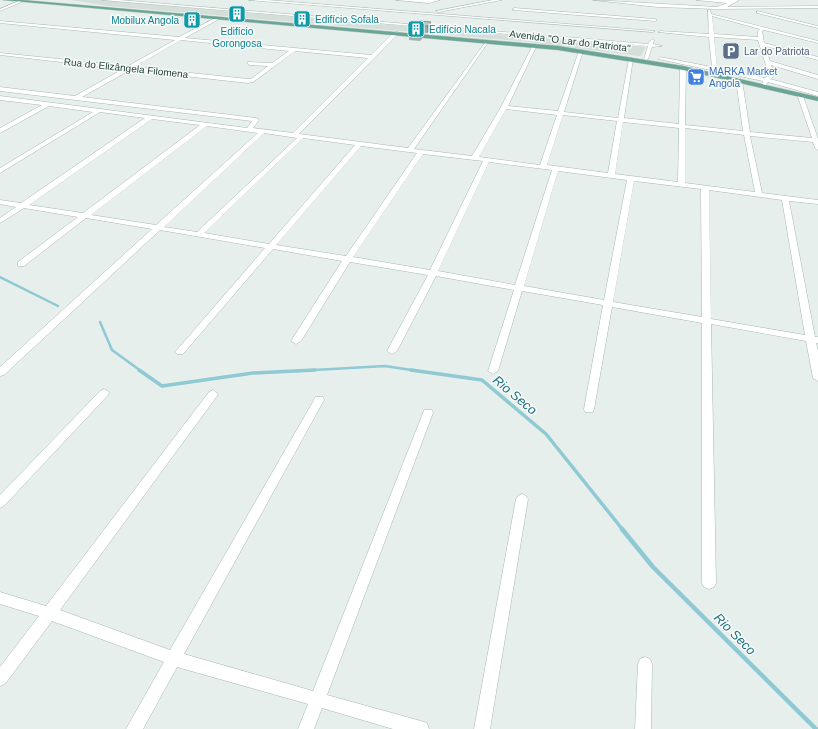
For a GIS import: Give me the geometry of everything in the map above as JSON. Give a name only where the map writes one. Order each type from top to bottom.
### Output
[{"type":"main road","name":"Avenida \"O Lar do Patriota\"","points":[[5,0],[535,45],[683,68],[818,98]]},
{"type":"main road","points":[[22,2],[39,0]]},
{"type":"main road","name":"Avenida \"O Lar do Patriota\"","points":[[61,0],[114,8],[518,42],[660,60],[765,82],[818,98]]},
{"type":"street","points":[[104,0],[660,46]]},
{"type":"street","points":[[251,0],[653,31]]},
{"type":"street","points":[[307,5],[314,0]]},
{"type":"street","points":[[398,0],[429,2],[438,0]]},
{"type":"street","points":[[465,0],[476,4]]},
{"type":"street","points":[[422,13],[500,0]]},
{"type":"street","points":[[595,0],[660,11]]},
{"type":"street","points":[[698,0],[730,2]]},
{"type":"street","points":[[720,8],[737,0]]},
{"type":"street","points":[[0,10],[22,2]]},
{"type":"street","points":[[337,7],[352,20]]},
{"type":"street","points":[[514,9],[554,12],[818,7]]},
{"type":"street","points":[[342,11],[352,8]]},
{"type":"street","points":[[708,8],[715,68]]},
{"type":"street","points":[[744,8],[818,27]]},
{"type":"street","points":[[798,8],[818,12]]},
{"type":"street","points":[[646,59],[660,11]]},
{"type":"street","points":[[660,11],[660,60],[715,68],[765,82],[818,94]]},
{"type":"street","points":[[710,15],[818,42]]},
{"type":"street","points":[[62,105],[217,18]]},
{"type":"street","points":[[0,22],[372,57]]},
{"type":"street","points":[[763,28],[760,31],[761,41],[772,76],[765,82]]},
{"type":"street","points":[[660,32],[712,35],[761,41],[818,59]]},
{"type":"street","points":[[198,235],[298,136],[396,33]]},
{"type":"street","points":[[410,150],[487,41]]},
{"type":"street","points":[[474,159],[504,107],[535,45]]},
{"type":"street","points":[[249,63],[273,65],[293,50]]},
{"type":"street","points":[[543,166],[581,51]]},
{"type":"street","name":"Rua do Elizângela Filomena","points":[[0,54],[251,80],[273,65]]},
{"type":"street","points":[[611,175],[631,59]]},
{"type":"street","points":[[767,62],[818,77]]},
{"type":"street","points":[[681,184],[683,68]]},
{"type":"street","points":[[739,80],[747,134],[759,194]]},
{"type":"street","points":[[0,89],[256,120],[249,129]]},
{"type":"street","points":[[800,94],[817,141],[818,148]]},
{"type":"street","points":[[0,98],[818,202]]},
{"type":"street","points":[[0,131],[48,104]]},
{"type":"street","points":[[504,107],[817,141]]},
{"type":"street","points":[[0,171],[100,110]]},
{"type":"street","points":[[0,221],[151,117]]},
{"type":"street","points":[[21,264],[206,124]]},
{"type":"street","points":[[0,373],[263,131]]},
{"type":"street","points":[[180,352],[359,144]]},
{"type":"street","points":[[296,341],[347,260],[421,152]]},
{"type":"street","points":[[392,351],[433,273],[487,160]]},
{"type":"street","points":[[493,370],[556,168]]},
{"type":"street","points":[[589,409],[631,178]]},
{"type":"street","points":[[705,187],[708,322],[709,583]]},
{"type":"street","points":[[785,198],[814,339],[818,378]]},
{"type":"street","points":[[0,202],[433,273],[708,322],[814,339]]},
{"type":"street","points":[[0,503],[104,393]]},
{"type":"street","points":[[0,679],[213,394]]},
{"type":"street","points":[[134,729],[175,659],[319,400]]},
{"type":"street","points":[[306,729],[428,413]]},
{"type":"street","points":[[482,729],[522,499]]},
{"type":"street","points":[[0,598],[49,613],[175,659],[421,729]]},
{"type":"street","points":[[644,729],[645,664]]},
{"type":"shaded area","points":[[71,0],[99,0],[646,47],[641,56],[638,56],[530,42],[108,6]]},
{"type":"building","points":[[419,21],[431,22],[427,26],[416,25]]},
{"type":"building","points":[[411,34],[422,35],[420,37],[409,36]]},
{"type":"waterway","name":"Rio Seco","points":[[0,277],[58,306]]},
{"type":"waterway","name":"Rio Seco","points":[[100,322],[112,350],[141,371]]},
{"type":"waterway","name":"Rio Seco","points":[[306,370],[385,366],[417,371]]},
{"type":"waterway","name":"Rio Seco","points":[[139,370],[162,386],[253,373],[306,370]]},
{"type":"waterway","name":"Rio Seco","points":[[296,371],[306,370]]},
{"type":"waterway","name":"Rio Seco","points":[[306,370],[315,370]]},
{"type":"waterway","name":"Rio Seco","points":[[411,370],[417,371]]},
{"type":"waterway","name":"Rio Seco","points":[[417,371],[482,380],[546,434],[623,530]]},
{"type":"waterway","name":"Rio Seco","points":[[622,529],[653,567],[816,729]]},
{"type":"place","name":"Edifício Gorongosa","points":[[237,14]]},
{"type":"place","name":"Edifício Sofala","points":[[302,19]]},
{"type":"place","name":"Mobilux Angola","points":[[192,20]]},
{"type":"place","name":"Edifício Nacala","points":[[416,29]]},
{"type":"place","name":"Lar do Patriota","points":[[731,51]]},
{"type":"place","name":"MARKA Market Angola","points":[[696,77]]}]
